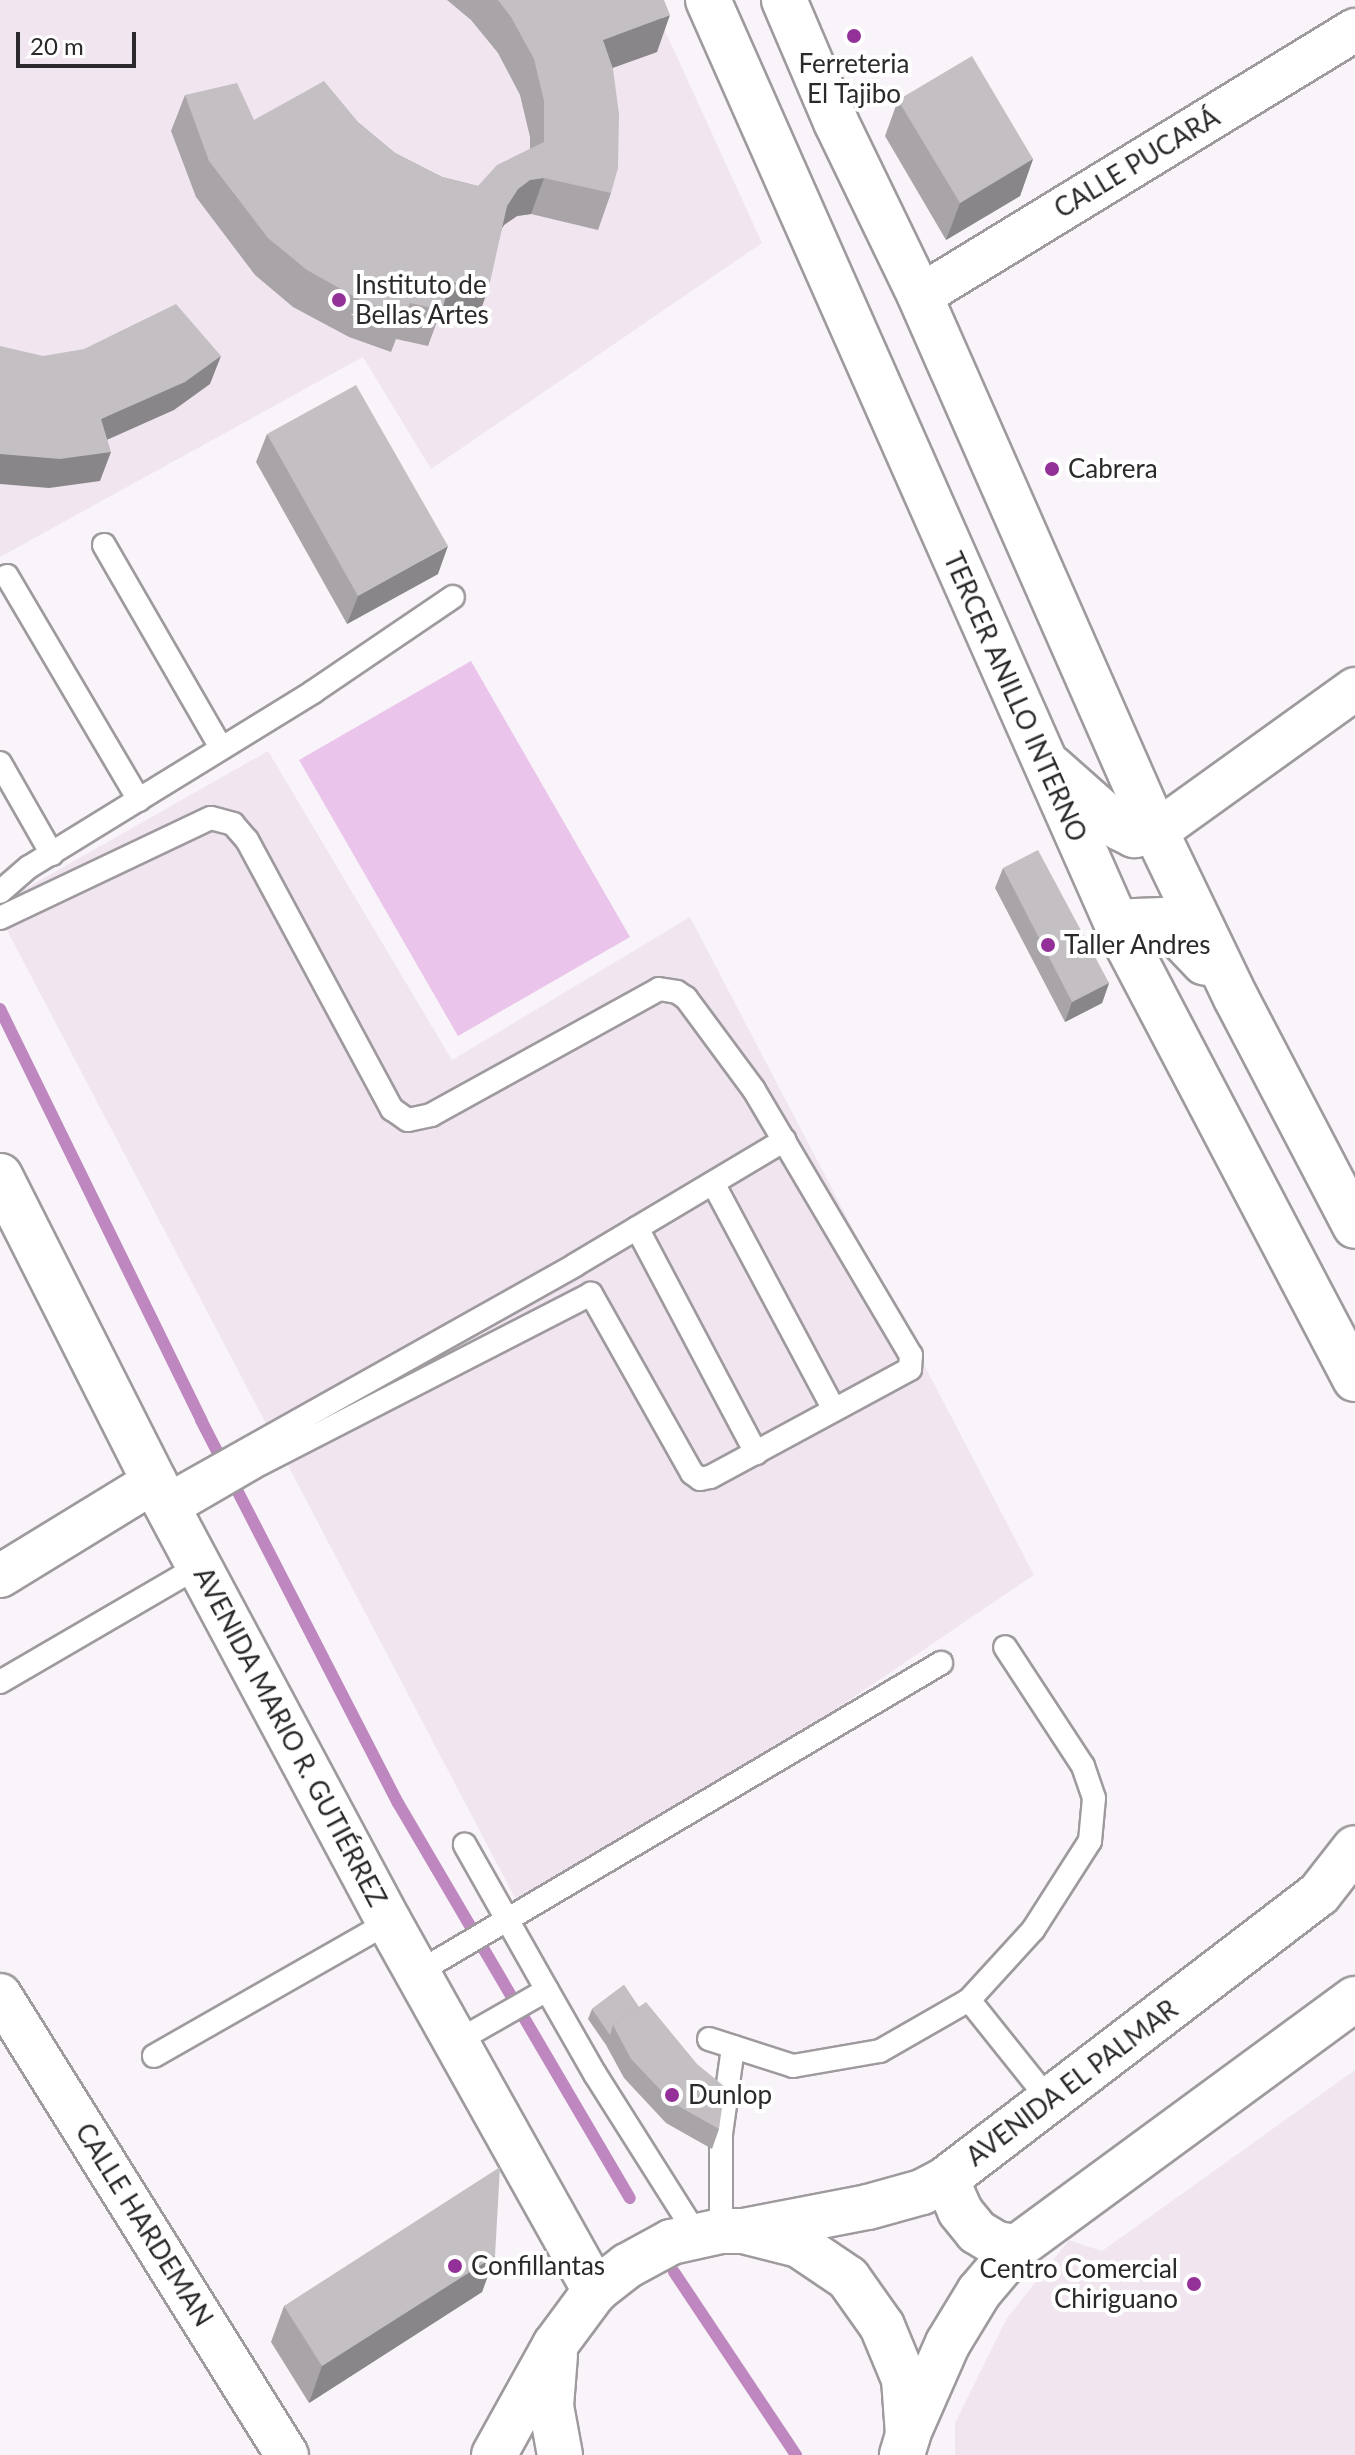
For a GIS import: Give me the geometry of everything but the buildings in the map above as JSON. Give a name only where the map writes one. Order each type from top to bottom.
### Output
[{"type":"street","name":"TERCER ANILLO INTERNO","points":[[708,0],[1040,757],[1120,931],[1307,1293],[1355,1379]]},
{"type":"street","points":[[770,0],[836,122],[920,296],[1156,832],[1236,998],[1355,1226]]},
{"type":"street","points":[[784,0],[836,122]]},
{"type":"street","name":"CALLE PUCARÁ","points":[[920,296],[1355,30]]},
{"type":"street","points":[[1040,757],[1120,828],[1134,835],[1156,832],[1355,689]]},
{"type":"street","points":[[1120,931],[1135,921],[1164,920],[1236,998]]},
{"type":"street","name":"AVENIDA MARIO R. GUTIÉRREZ","points":[[0,1176],[172,1497],[199,1566],[389,1922],[426,1967],[471,2033],[595,2291]]},
{"type":"street","points":[[1307,1293],[1355,1339]]},
{"type":"street","points":[[0,1576],[172,1497]]},
{"type":"street","name":"AVENIDA EL PALMAR","points":[[555,2345],[595,2291],[627,2266],[671,2242],[868,2207],[922,2192],[946,2179],[1050,2101],[1337,1897],[1355,1848]]},
{"type":"street","name":"CALLE HARDEMAN","points":[[0,1995],[287,2455]]},
{"type":"street","points":[[905,2445],[948,2343],[979,2292],[1017,2247],[1355,1999]]},
{"type":"street","points":[[946,2179],[960,2211],[977,2232],[997,2244],[1017,2247]]},
{"type":"street","points":[[720,2232],[799,2245],[848,2278],[882,2326],[904,2379],[905,2445]]},
{"type":"street","points":[[494,2455],[555,2345]]},
{"type":"street","points":[[555,2345],[551,2406],[560,2455]]},
{"type":"lane","points":[[104,545],[221,748]]},
{"type":"lane","points":[[7,576],[139,800]]},
{"type":"lane","points":[[0,892],[29,867],[313,692],[453,597]]},
{"type":"lane","points":[[0,763],[52,854]]},
{"type":"lane","points":[[0,918],[211,818],[233,824],[247,840],[392,1109],[408,1120],[431,1115],[659,989],[677,992],[686,998],[754,1090],[913,1364],[910,1369],[756,1453],[700,1479],[692,1473],[575,1265]]},
{"type":"lane","points":[[247,1459],[785,1140]]},
{"type":"lane","points":[[713,1183],[834,1410]]},
{"type":"lane","points":[[637,1228],[756,1453]]},
{"type":"lane","points":[[172,1497],[591,1294]]},
{"type":"lane","points":[[0,1682],[199,1566]]},
{"type":"lane","points":[[709,2039],[793,2066],[880,2051],[969,2000],[1033,1930],[1090,1841],[1094,1798],[1083,1766],[1005,1647]]},
{"type":"lane","points":[[426,1967],[941,1663]]},
{"type":"lane","points":[[465,1845],[500,1924],[539,1995],[595,2074],[720,2232]]},
{"type":"lane","points":[[154,2056],[389,1922]]},
{"type":"lane","points":[[471,2033],[539,1995]]},
{"type":"lane","points":[[969,2000],[1050,2101]]},
{"type":"lane","points":[[720,2232],[721,2134],[733,2047]]},
{"type":"shaded area","name":"Instituto de Bellas Artes","points":[[0,0],[651,0],[762,243],[431,469],[363,357],[0,557]]},
{"type":"shaded area","points":[[471,661],[630,937],[458,1036],[299,760]]},
{"type":"shaded area","points":[[268,751],[452,1060],[690,917],[1034,1575],[526,1919],[0,917],[0,903]]},
{"type":"shaded area","name":"Centro Comercial Chiriguano","points":[[1355,2070],[1355,2455],[955,2455],[955,2423],[1007,2318],[1069,2240],[1102,2251]]},
{"type":"waterway","points":[[0,1009],[201,1420],[398,1803],[630,2198]]},
{"type":"waterway","points":[[674,2272],[796,2455]]},
{"type":"place","name":"Ferreteria El Tajibo","points":[[854,36]]},
{"type":"place","name":"Instituto de Bellas Artes","points":[[339,300]]},
{"type":"place","name":"Cabrera","points":[[1052,469]]},
{"type":"place","name":"Taller Andres","points":[[1048,945]]},
{"type":"place","name":"Dunlop","points":[[672,2095]]},
{"type":"place","name":"Confillantas","points":[[455,2266]]},
{"type":"place","name":"Centro Comercial Chiriguano","points":[[1194,2284]]}]
